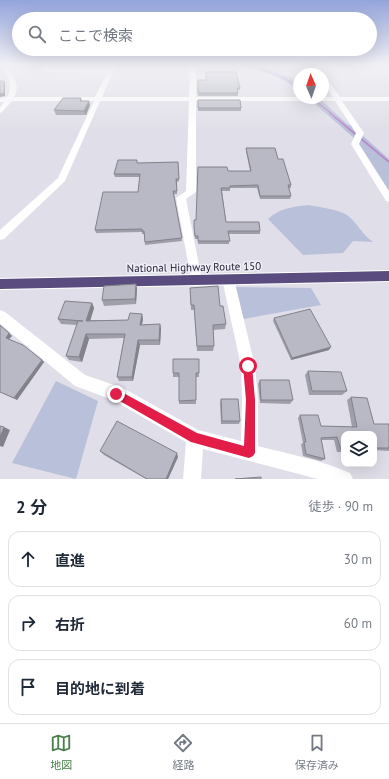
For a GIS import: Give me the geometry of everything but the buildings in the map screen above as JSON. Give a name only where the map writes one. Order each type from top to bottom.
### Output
[{"type":"highway","name":"National Highway Route 150","points":[[0,284],[389,276]]},
{"type":"street","points":[[0,111],[6,99],[14,92],[14,87]]},
{"type":"street","points":[[0,236],[62,179],[103,87]]},
{"type":"street","points":[[192,87],[191,192],[181,198],[196,280]]},
{"type":"street","points":[[330,87],[360,133],[355,144],[389,199]]},
{"type":"street","points":[[6,99],[389,99]]},
{"type":"street","points":[[228,279],[248,366],[250,400],[249,453]]},
{"type":"street","points":[[0,316],[80,382],[116,394],[195,438],[318,470],[344,479]]},
{"type":"street","points":[[192,479],[195,438]]},
{"type":"shaded area","points":[[315,104],[325,104],[389,159],[389,199],[354,138]]},
{"type":"shaded area","points":[[308,205],[333,210],[347,215],[373,242],[353,241],[343,253],[303,255],[268,219],[282,210],[291,207]]},
{"type":"shaded area","points":[[230,287],[311,288],[321,305],[238,320]]},
{"type":"shaded area","points":[[56,381],[98,401],[76,479],[12,463]]},
{"type":"waterway","points":[[319,104],[332,114]]},
{"type":"waterway","points":[[330,113],[389,162]]},
{"type":"route","points":[[116,394],[195,438],[249,453],[250,400],[248,366]]}]
